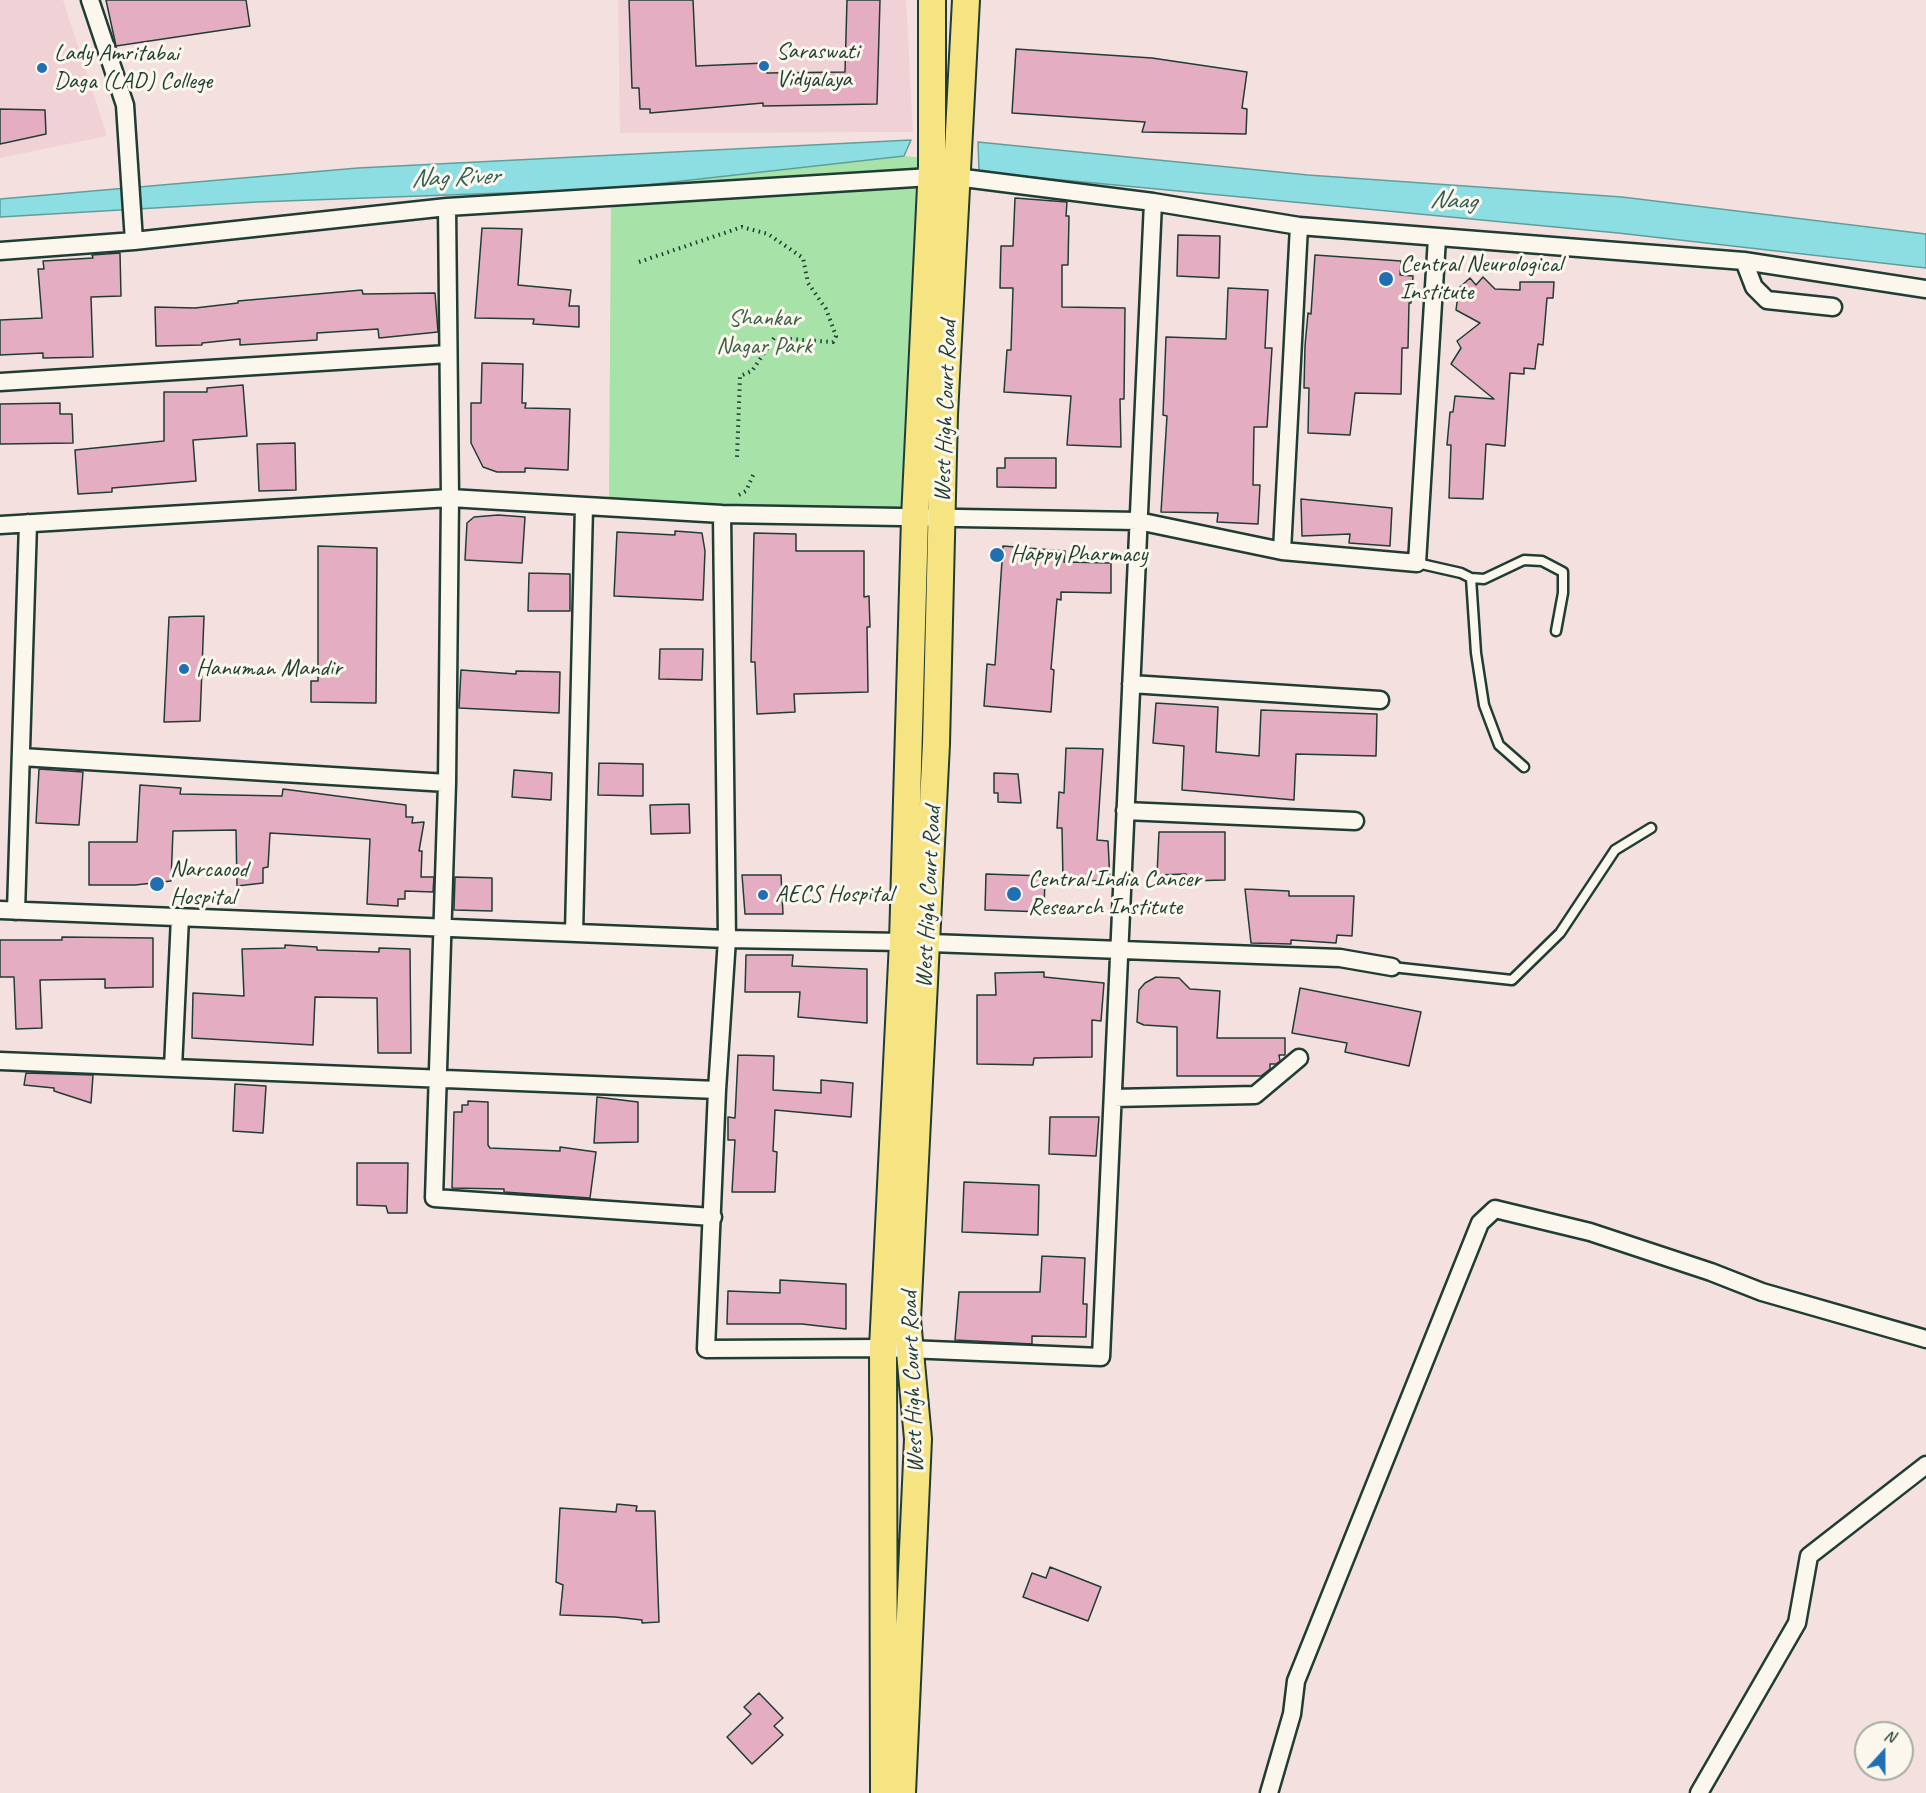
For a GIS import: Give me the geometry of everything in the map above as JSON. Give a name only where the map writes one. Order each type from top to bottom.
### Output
[{"type":"main road","name":"West High Court Road","points":[[902,1793],[918,1439],[912,1350],[907,1319],[914,943],[915,518],[931,177],[932,0]]},
{"type":"main road","name":"West High Court Road","points":[[884,1793],[883,1348],[914,943],[937,732],[944,414],[966,0]]},
{"type":"street","points":[[90,0],[125,105],[134,237]]},
{"type":"street","points":[[0,251],[447,207],[931,177]]},
{"type":"street","points":[[957,177],[1153,202],[1299,226],[1744,261],[1926,289]]},
{"type":"street","points":[[723,514],[727,939],[717,1090],[706,1349],[883,1348],[1101,1358],[1153,202]]},
{"type":"street","points":[[447,207],[450,498],[447,783],[434,1198],[713,1217]]},
{"type":"street","points":[[1282,551],[1299,226]]},
{"type":"street","points":[[0,525],[450,498],[723,514],[1138,521],[1282,551],[1417,563],[1437,238]]},
{"type":"street","points":[[1744,261],[1754,287],[1767,300],[1833,307]]},
{"type":"street","points":[[0,382],[448,354]]},
{"type":"street","points":[[574,933],[585,506]]},
{"type":"street","points":[[28,523],[21,756],[8,910],[727,939],[1340,958],[1392,967]]},
{"type":"street","points":[[1131,684],[1380,700]]},
{"type":"street","points":[[21,756],[447,783]]},
{"type":"street","points":[[1125,811],[1355,821]]},
{"type":"street","points":[[173,1068],[180,917]]},
{"type":"street","points":[[1113,1098],[1255,1095],[1299,1058]]},
{"type":"street","points":[[0,1061],[717,1090]]},
{"type":"street","points":[[1269,1793],[1292,1714],[1296,1681],[1480,1223],[1495,1209],[1590,1232],[1711,1272],[1762,1292],[1926,1339]]},
{"type":"street","points":[[1699,1793],[1797,1623],[1809,1556],[1926,1465]]},
{"type":"lane","points":[[1417,563],[1461,573],[1471,578],[1484,579],[1524,560],[1542,561],[1563,572],[1563,593],[1556,631]]},
{"type":"lane","points":[[1471,578],[1476,653],[1484,705],[1499,745],[1524,767]]},
{"type":"lane","points":[[1392,967],[1512,980],[1560,933],[1615,850],[1651,828]]},
{"type":"path","points":[[639,262],[742,227],[768,234],[803,258],[808,283],[826,309],[836,336],[833,342],[774,338],[752,371],[740,376],[737,458]]},
{"type":"path","points":[[723,514],[746,491],[755,471]]},
{"type":"shaded area","name":"Lady Amritabai Daga (LAD) College","points":[[0,0],[63,0],[107,136],[0,158]]},
{"type":"shaded area","name":"Saraswati Vidyalaya","points":[[618,0],[906,0],[913,132],[620,133]]},
{"type":"green space","name":"Shankar Nagar Park","points":[[904,156],[925,158],[910,514],[717,508],[609,498],[611,189]]},
{"type":"water","name":"Nag River","points":[[911,140],[904,156],[611,189],[257,202],[0,217],[0,199],[358,168]]},
{"type":"water","name":"Naag","points":[[978,142],[1308,175],[1622,197],[1926,234],[1926,268],[1618,233],[979,172]]},
{"type":"building","points":[[106,0],[246,0],[250,26],[116,46]]},
{"type":"building","name":"Saraswati Vidyalaya","points":[[629,0],[693,0],[696,66],[765,63],[767,73],[845,72],[847,0],[880,0],[877,104],[763,106],[763,103],[650,113],[650,109],[640,109],[639,88],[632,88]]},
{"type":"building","points":[[1016,49],[1152,58],[1247,72],[1242,108],[1247,109],[1246,134],[1142,132],[1145,122],[1012,113]]},
{"type":"building","points":[[0,109],[45,110],[46,134],[0,144]]},
{"type":"building","points":[[1015,198],[1067,202],[1068,265],[1062,265],[1062,307],[1125,308],[1124,399],[1120,399],[1121,447],[1067,445],[1071,396],[1004,392],[1007,350],[1011,350],[1013,288],[1000,288],[1001,246],[1013,246]]},
{"type":"building","points":[[482,228],[522,229],[518,285],[571,290],[569,306],[579,306],[579,327],[533,324],[534,319],[475,318]]},
{"type":"building","points":[[1178,235],[1220,236],[1219,278],[1177,276]]},
{"type":"building","points":[[120,253],[121,296],[91,297],[93,357],[43,358],[43,353],[0,355],[0,320],[42,318],[38,269],[44,269],[43,261],[93,258],[92,255]]},
{"type":"building","points":[[1315,255],[1401,261],[1400,275],[1413,276],[1411,303],[1409,303],[1408,348],[1402,348],[1401,394],[1355,393],[1350,435],[1308,433],[1309,388],[1304,388],[1305,346],[1308,313],[1311,314]]},
{"type":"building","points":[[1483,277],[1495,289],[1520,290],[1520,282],[1554,282],[1553,298],[1547,298],[1543,345],[1538,344],[1535,369],[1524,368],[1524,374],[1510,373],[1505,446],[1486,444],[1483,499],[1449,498],[1451,445],[1447,445],[1450,412],[1453,412],[1455,396],[1494,399],[1451,364],[1461,348],[1457,341],[1480,323],[1456,310],[1459,288],[1470,278],[1476,285]]},
{"type":"building","points":[[1228,288],[1268,290],[1265,348],[1272,348],[1267,427],[1254,427],[1253,485],[1260,485],[1258,524],[1217,522],[1218,513],[1161,512],[1167,416],[1163,415],[1166,337],[1226,339]]},
{"type":"building","points":[[362,290],[363,294],[435,293],[438,332],[379,338],[378,329],[317,333],[317,340],[240,345],[240,339],[202,343],[202,345],[156,346],[155,307],[195,308],[238,303],[238,301]]},
{"type":"building","points":[[482,363],[523,364],[522,403],[526,403],[525,408],[570,409],[568,470],[525,468],[525,472],[497,472],[483,467],[471,443],[471,403],[481,403]]},
{"type":"building","points":[[243,385],[247,436],[193,440],[196,481],[112,488],[112,492],[78,494],[75,450],[164,441],[164,392],[207,392],[207,388]]},
{"type":"building","points":[[60,403],[60,414],[72,414],[73,443],[0,444],[0,404]]},
{"type":"building","points":[[295,443],[296,490],[259,491],[257,444]]},
{"type":"building","points":[[1005,458],[1056,458],[1056,488],[997,487],[997,468],[1005,468]]},
{"type":"building","points":[[1301,499],[1392,508],[1390,546],[1349,543],[1350,534],[1302,536]]},
{"type":"building","points":[[498,515],[525,517],[522,563],[465,560],[467,523],[474,517]]},
{"type":"building","points":[[675,531],[702,533],[705,551],[703,600],[614,596],[617,532],[675,535]]},
{"type":"building","points":[[754,533],[796,534],[796,551],[864,551],[864,597],[869,596],[870,627],[867,627],[868,692],[794,694],[795,712],[757,714],[755,662],[751,662]]},
{"type":"building","points":[[318,546],[377,548],[376,703],[311,702],[311,681],[318,681]]},
{"type":"building","points":[[1003,546],[1065,551],[1064,562],[1111,563],[1111,593],[1061,592],[1061,600],[1057,599],[1051,669],[1054,670],[1051,712],[984,706],[987,664],[995,665]]},
{"type":"building","points":[[529,573],[570,574],[570,611],[528,611]]},
{"type":"building","name":"Hanuman Mandir","points":[[204,616],[200,721],[164,722],[169,617]]},
{"type":"building","points":[[660,649],[703,649],[702,680],[659,679]]},
{"type":"building","points":[[461,670],[516,674],[516,671],[560,672],[559,713],[459,708]]},
{"type":"building","points":[[1156,703],[1218,707],[1216,752],[1259,756],[1261,710],[1377,714],[1376,756],[1296,754],[1294,800],[1182,790],[1184,746],[1153,743]]},
{"type":"building","points":[[1066,748],[1103,749],[1097,840],[1108,841],[1110,881],[1063,880],[1062,828],[1057,828],[1059,792],[1064,793]]},
{"type":"building","points":[[599,763],[643,764],[643,796],[598,795]]},
{"type":"building","points":[[39,769],[83,772],[79,825],[36,823]]},
{"type":"building","points":[[514,770],[552,773],[551,800],[512,797]]},
{"type":"building","points":[[994,773],[1018,774],[1021,803],[998,802],[998,793],[994,793]]},
{"type":"building","points":[[140,785],[181,788],[180,794],[282,796],[283,789],[406,805],[406,817],[413,817],[412,823],[424,822],[419,851],[422,851],[421,877],[434,877],[433,892],[405,891],[405,899],[398,899],[398,906],[367,904],[370,839],[270,833],[268,867],[263,868],[263,883],[237,886],[236,830],[173,831],[171,881],[135,885],[89,885],[89,842],[137,842]]},
{"type":"building","points":[[689,804],[690,833],[651,834],[650,805]]},
{"type":"building","points":[[1159,832],[1225,832],[1225,880],[1187,881],[1186,874],[1157,875]]},
{"type":"building","points":[[986,874],[1045,876],[1044,912],[985,910]]},
{"type":"building","name":"AECS Hospital","points":[[742,875],[781,875],[783,914],[745,914]]},
{"type":"building","points":[[455,877],[492,878],[492,911],[454,910]]},
{"type":"building","points":[[1245,889],[1289,891],[1289,896],[1354,896],[1352,936],[1337,935],[1336,943],[1291,940],[1291,944],[1251,943]]},
{"type":"building","points":[[62,937],[153,938],[153,987],[105,988],[105,979],[40,980],[42,1028],[16,1029],[14,977],[0,977],[0,940],[62,940]]},
{"type":"building","points":[[285,945],[317,947],[317,950],[379,952],[379,948],[410,949],[411,1053],[378,1053],[377,998],[315,997],[313,1045],[192,1038],[193,993],[244,996],[242,949],[285,948]]},
{"type":"building","points":[[746,955],[793,955],[792,966],[867,969],[867,1023],[798,1017],[800,992],[745,992]]},
{"type":"building","points":[[1044,972],[1044,977],[1104,983],[1101,1021],[1092,1020],[1092,1057],[1034,1058],[1033,1065],[977,1064],[977,995],[996,995],[995,973]]},
{"type":"building","points":[[1156,977],[1179,978],[1190,989],[1220,991],[1217,1038],[1285,1038],[1285,1055],[1279,1055],[1280,1061],[1270,1064],[1270,1069],[1261,1076],[1177,1076],[1177,1027],[1144,1025],[1137,1022],[1139,990],[1145,983]]},
{"type":"building","points":[[1300,988],[1421,1012],[1409,1066],[1345,1052],[1347,1043],[1292,1033]]},
{"type":"building","points":[[738,1055],[774,1056],[773,1090],[821,1093],[821,1080],[853,1083],[851,1117],[775,1110],[773,1151],[777,1152],[775,1192],[732,1192],[735,1140],[728,1140],[728,1117],[735,1118]]},
{"type":"building","points":[[26,1073],[93,1075],[91,1103],[54,1091],[54,1088],[24,1085]]},
{"type":"building","points":[[235,1084],[266,1086],[263,1133],[233,1131]]},
{"type":"building","points":[[597,1097],[638,1102],[638,1142],[594,1143]]},
{"type":"building","points":[[468,1101],[488,1102],[488,1145],[490,1148],[560,1151],[560,1147],[596,1152],[590,1198],[504,1192],[504,1189],[452,1188],[454,1112],[462,1112],[462,1105],[468,1105]]},
{"type":"building","points":[[1050,1117],[1099,1117],[1096,1156],[1049,1154]]},
{"type":"building","points":[[357,1163],[408,1163],[407,1213],[388,1213],[386,1206],[357,1205]]},
{"type":"building","points":[[964,1182],[1039,1185],[1038,1235],[962,1232]]},
{"type":"building","points":[[1042,1256],[1085,1258],[1083,1304],[1087,1304],[1086,1337],[1032,1336],[1032,1344],[955,1340],[959,1292],[1040,1292]]},
{"type":"building","points":[[780,1280],[846,1284],[846,1329],[802,1324],[727,1324],[728,1291],[780,1293]]},
{"type":"building","points":[[617,1504],[637,1506],[636,1511],[655,1511],[659,1622],[642,1623],[642,1620],[615,1617],[560,1615],[563,1585],[556,1582],[560,1508],[616,1512]]},
{"type":"building","points":[[1050,1567],[1101,1587],[1088,1621],[1023,1597],[1032,1573],[1046,1578]]},
{"type":"building","points":[[759,1693],[783,1718],[774,1726],[783,1735],[752,1764],[727,1737],[751,1714],[744,1707]]},
{"type":"place","name":"Saraswati Vidyalaya","points":[[764,66]]},
{"type":"place","name":"Lady Amritabai Daga (LAD) College","points":[[42,68]]},
{"type":"place","name":"Central Neurological Institute","points":[[1386,279]]},
{"type":"place","name":"Happy Pharmacy","points":[[997,555]]},
{"type":"place","name":"Hanuman Mandir","points":[[184,669]]},
{"type":"place","name":"Narcaood Hospital","points":[[157,884]]},
{"type":"place","name":"Central India Cancer Research Institute","points":[[1014,894]]},
{"type":"place","name":"AECS Hospital","points":[[763,895]]}]
